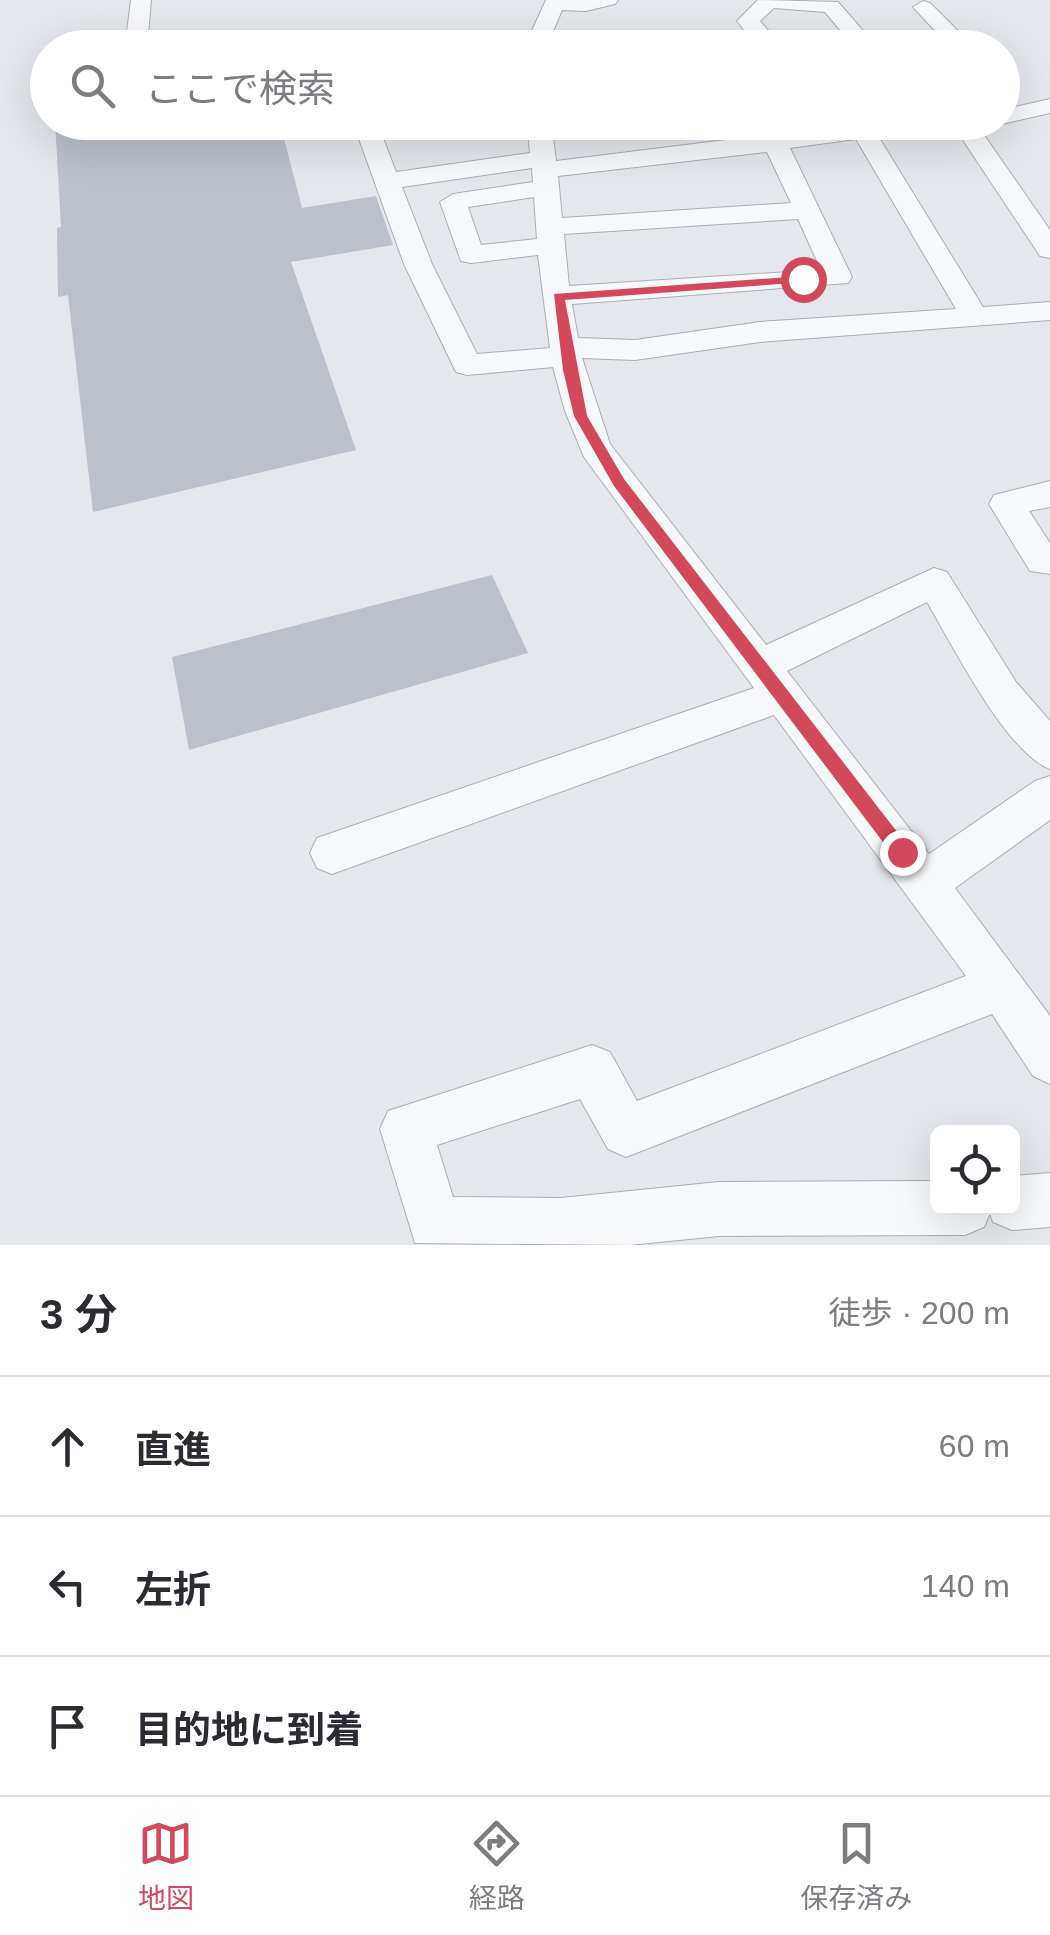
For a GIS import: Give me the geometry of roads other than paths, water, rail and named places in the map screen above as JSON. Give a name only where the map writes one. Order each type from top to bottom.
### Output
[{"type":"street","points":[[138,30],[141,0]]},
{"type":"street","points":[[543,30],[556,2],[586,5],[608,0]]},
{"type":"street","points":[[756,30],[748,21],[770,1],[832,6],[852,30]]},
{"type":"street","points":[[923,7],[946,30]]},
{"type":"street","points":[[373,140],[418,264],[467,365],[567,352],[669,347],[760,332],[1050,311]]},
{"type":"street","points":[[390,181],[544,160],[795,140]]},
{"type":"street","points":[[869,140],[974,315]]},
{"type":"street","points":[[974,140],[1050,250]]},
{"type":"street","points":[[558,296],[838,277],[776,144]]},
{"type":"street","points":[[544,160],[567,352],[580,416],[596,449],[1002,986],[1050,1059]]},
{"type":"street","points":[[544,160],[453,202],[472,255],[552,236],[808,210]]},
{"type":"street","points":[[1050,494],[1006,504],[1043,561],[1050,560]]},
{"type":"street","points":[[332,853],[772,680],[934,582],[1002,694],[1050,752]]},
{"type":"street","points":[[925,884],[1050,795]]},
{"type":"street","points":[[930,1208],[719,1209],[561,1235],[434,1224],[406,1129],[592,1070],[626,1131],[1002,986]]},
{"type":"street","points":[[1020,1202],[1050,1200]]}]
